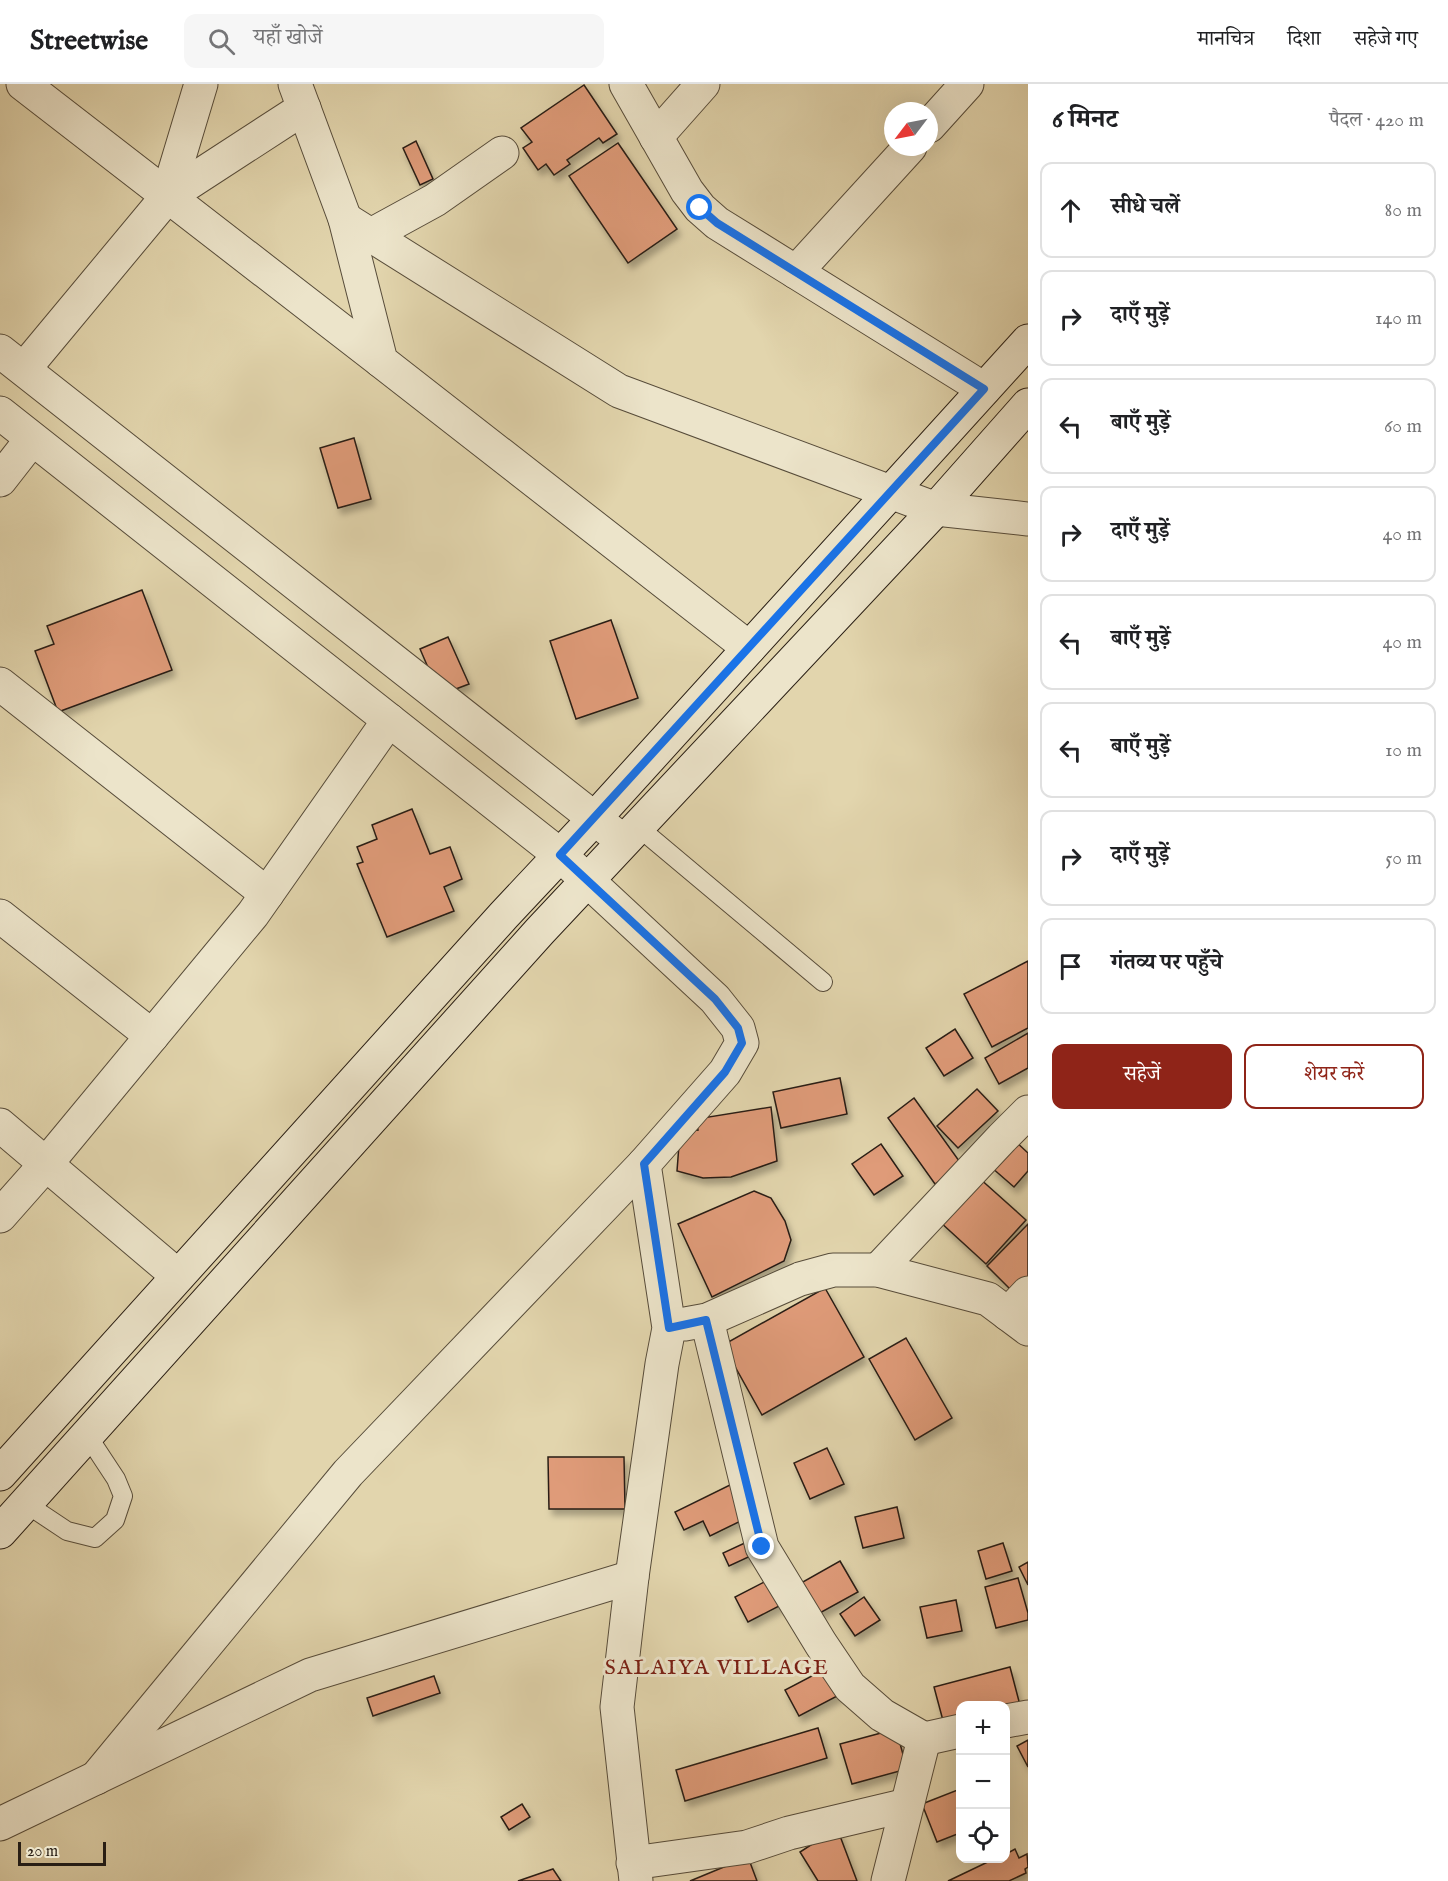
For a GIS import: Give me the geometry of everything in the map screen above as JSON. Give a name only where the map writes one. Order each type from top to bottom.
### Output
[{"type":"street","points":[[23,84],[749,648]]},
{"type":"street","points":[[167,197],[201,84]]},
{"type":"street","points":[[626,84],[687,191],[700,208],[717,223],[984,389]]},
{"type":"street","points":[[656,137],[703,84]]},
{"type":"street","points":[[938,116],[967,84]]},
{"type":"street","points":[[381,361],[358,227],[300,96],[167,197],[12,360],[595,818],[630,834]]},
{"type":"street","points":[[358,227],[435,200],[502,153]]},
{"type":"street","points":[[796,272],[902,156]]},
{"type":"street","points":[[358,227],[619,391],[936,509],[1028,519]]},
{"type":"street","points":[[0,1474],[504,915],[595,818],[1028,341]]},
{"type":"street","points":[[0,1532],[586,880],[936,509],[1028,405]]},
{"type":"street","points":[[0,413],[560,855],[715,999],[738,1028],[742,1043],[725,1072],[644,1164],[348,1473],[96,1778]]},
{"type":"street","points":[[0,480],[32,439]]},
{"type":"street","points":[[0,684],[267,894]]},
{"type":"street","points":[[0,1216],[46,1164],[253,914],[388,720]]},
{"type":"street","points":[[0,916],[152,1036]]},
{"type":"street","points":[[878,1270],[1028,1113]]},
{"type":"street","points":[[0,1125],[178,1276]]},
{"type":"street","points":[[644,1164],[669,1328],[632,1577],[617,1707],[635,1872],[747,1847],[789,1833],[907,1805]]},
{"type":"street","points":[[669,1328],[706,1320],[800,1279],[833,1270],[878,1270],[988,1299],[1021,1312]]},
{"type":"street","points":[[706,1320],[762,1547],[850,1688],[882,1715],[924,1739],[956,1732]]},
{"type":"street","points":[[0,1824],[310,1675],[632,1577]]},
{"type":"street","points":[[1010,1720],[1028,1717]]},
{"type":"street","points":[[888,1881],[924,1739]]},
{"type":"lane","points":[[630,834],[823,982]]},
{"type":"lane","points":[[25,1503],[67,1531],[95,1538],[115,1520],[123,1496],[116,1479],[87,1435]]},
{"type":"building","points":[[584,85],[617,134],[603,143],[599,138],[567,160],[570,164],[554,175],[546,164],[538,170],[523,148],[532,142],[521,128]]},
{"type":"building","points":[[416,141],[433,179],[420,185],[403,148]]},
{"type":"building","points":[[618,143],[677,229],[628,263],[569,176]]},
{"type":"building","points":[[354,438],[371,499],[338,508],[320,448]]},
{"type":"building","points":[[142,590],[172,670],[58,712],[35,651],[54,644],[47,626]]},
{"type":"building","points":[[611,620],[638,698],[576,719],[550,641]]},
{"type":"building","points":[[448,637],[469,684],[440,695],[420,649]]},
{"type":"building","points":[[412,809],[430,854],[450,847],[462,879],[444,887],[454,911],[387,937],[357,864],[363,862],[357,847],[377,839],[372,825]]},
{"type":"building","points":[[1028,961],[1028,1028],[992,1047],[964,994]]},
{"type":"building","points":[[955,1029],[973,1058],[944,1076],[926,1048]]},
{"type":"building","points":[[1028,1033],[1028,1068],[999,1084],[985,1058]]},
{"type":"building","points":[[840,1078],[847,1114],[781,1128],[773,1092]]},
{"type":"building","points":[[977,1089],[998,1111],[958,1148],[937,1126]]},
{"type":"building","points":[[914,1098],[962,1165],[935,1184],[888,1118]]},
{"type":"building","points":[[771,1107],[777,1161],[731,1177],[703,1178],[677,1171],[680,1132],[698,1130],[696,1119]]},
{"type":"building","points":[[1014,1140],[1028,1153],[1028,1171],[1014,1187],[991,1167]]},
{"type":"building","points":[[881,1144],[903,1176],[874,1195],[852,1164]]},
{"type":"building","points":[[978,1177],[1026,1220],[986,1264],[939,1221]]},
{"type":"building","points":[[754,1191],[771,1198],[785,1221],[791,1240],[784,1261],[712,1297],[678,1224]]},
{"type":"building","points":[[1028,1224],[1028,1282],[1016,1295],[987,1266]]},
{"type":"building","points":[[825,1288],[864,1357],[762,1415],[723,1345]]},
{"type":"building","points":[[906,1338],[952,1418],[915,1440],[869,1359]]},
{"type":"building","points":[[827,1448],[844,1484],[810,1499],[794,1463]]},
{"type":"building","points":[[548,1457],[624,1457],[625,1509],[549,1509]]},
{"type":"building","points":[[734,1483],[751,1516],[710,1536],[703,1521],[684,1530],[675,1512]]},
{"type":"building","points":[[897,1507],[904,1538],[863,1548],[855,1517]]},
{"type":"building","points":[[749,1541],[755,1554],[729,1566],[723,1553]]},
{"type":"building","points":[[1003,1543],[1012,1571],[986,1579],[978,1551]]},
{"type":"building","points":[[840,1561],[858,1592],[818,1614],[801,1583]]},
{"type":"building","points":[[1028,1562],[1028,1585],[1019,1567]]},
{"type":"building","points":[[772,1578],[785,1603],[748,1622],[735,1597]]},
{"type":"building","points":[[1018,1578],[1028,1620],[996,1628],[985,1587]]},
{"type":"building","points":[[864,1597],[880,1620],[855,1636],[840,1614]]},
{"type":"building","points":[[956,1600],[962,1631],[927,1638],[920,1607]]},
{"type":"building","points":[[829,1667],[843,1693],[799,1716],[785,1690]]},
{"type":"building","points":[[1010,1667],[1021,1709],[1010,1707],[1010,1701],[956,1701],[956,1725],[945,1728],[934,1687]]},
{"type":"building","points":[[434,1676],[440,1693],[373,1716],[367,1698]]},
{"type":"building","points":[[818,1728],[827,1758],[685,1801],[676,1770]]},
{"type":"building","points":[[896,1729],[907,1769],[852,1784],[840,1744]]},
{"type":"building","points":[[1028,1740],[1028,1767],[1017,1746]]},
{"type":"building","points":[[956,1791],[956,1835],[937,1842],[922,1804]]},
{"type":"building","points":[[522,1804],[530,1817],[509,1830],[501,1817]]},
{"type":"building","points":[[837,1828],[857,1881],[818,1881],[800,1852]]},
{"type":"building","points":[[1015,1849],[1019,1858],[1027,1854],[1026,1873],[1009,1881],[948,1881],[986,1863],[1010,1863],[1010,1852]]},
{"type":"building","points":[[748,1857],[757,1881],[690,1881]]},
{"type":"building","points":[[553,1869],[561,1881],[518,1881]]},
{"type":"district","name":"SALAIYA VILLAGE","points":[[717,1666]]},
{"type":"route","points":[[700,208],[717,223],[984,389],[560,855],[715,999],[738,1028],[742,1043],[725,1072],[644,1164],[669,1328],[706,1320],[762,1547]]}]
